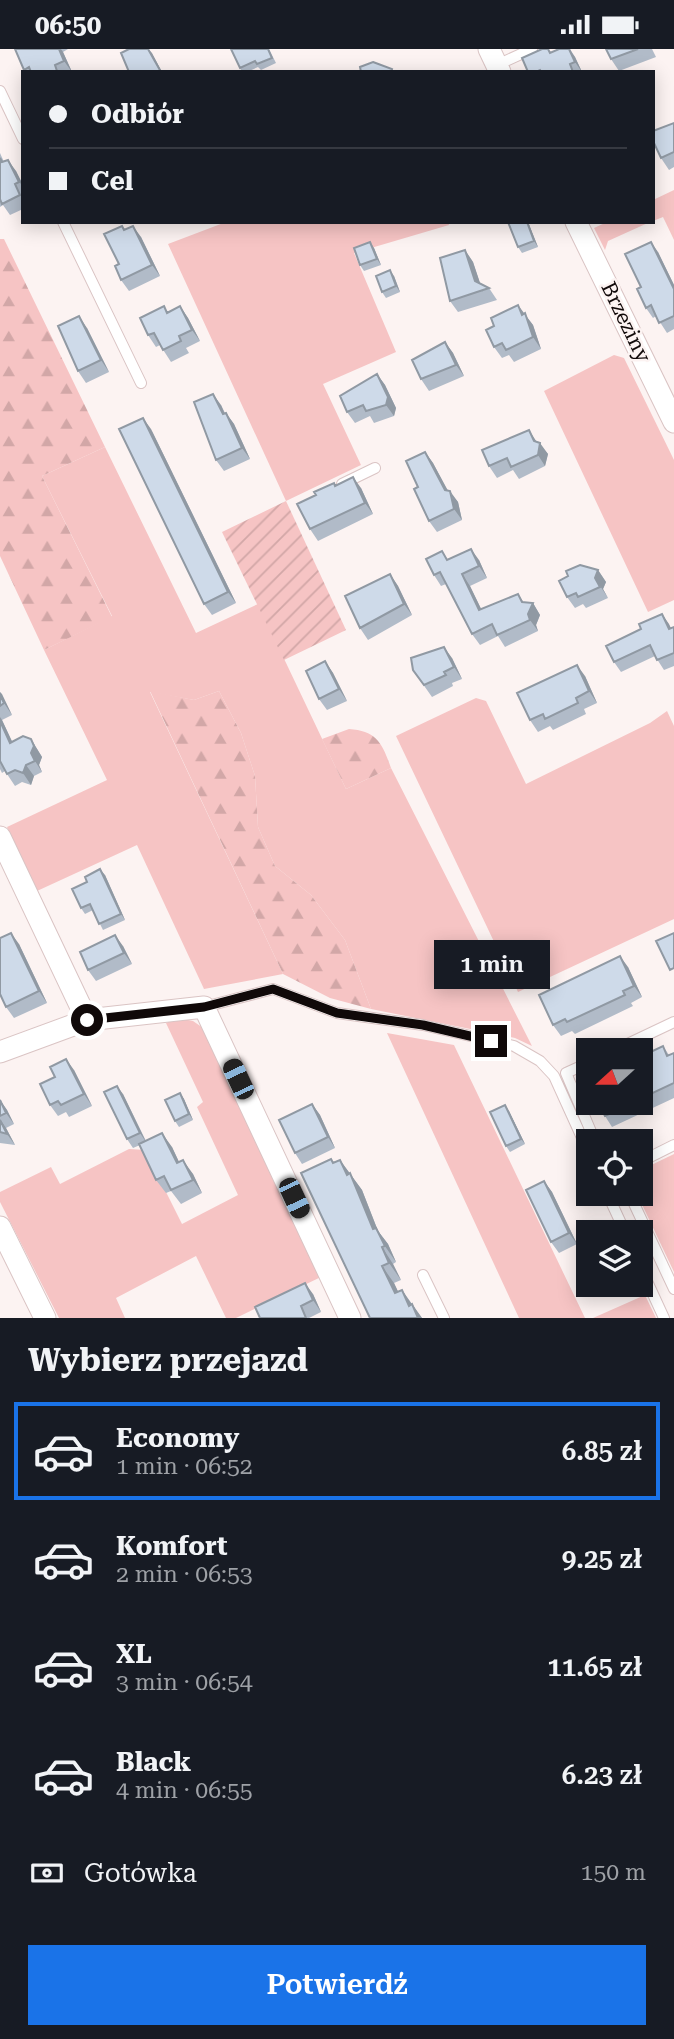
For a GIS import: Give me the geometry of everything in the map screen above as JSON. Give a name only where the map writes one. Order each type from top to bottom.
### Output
[{"type":"street","name":"Brzeziny","points":[[577,224],[674,422]]},
{"type":"street","points":[[0,837],[87,1020]]},
{"type":"street","points":[[0,1052],[87,1020],[204,1007],[350,1318]]},
{"type":"street","points":[[0,1227],[45,1318]]},
{"type":"lane","points":[[495,62],[533,49]]},
{"type":"lane","points":[[0,92],[21,135]]},
{"type":"lane","points":[[64,224],[141,383]]},
{"type":"lane","points":[[332,489],[375,468]]},
{"type":"lane","points":[[204,1007],[273,989],[337,1013],[423,1025],[514,1046],[540,1061],[554,1076],[578,1129]]},
{"type":"lane","points":[[640,1038],[674,1022]]},
{"type":"lane","points":[[576,1068],[566,1073],[576,1096]]},
{"type":"lane","points":[[653,1156],[674,1145]]},
{"type":"lane","points":[[635,1206],[674,1289]]},
{"type":"lane","points":[[423,1275],[444,1318]]},
{"type":"lane","points":[[653,1294],[664,1318]]},
{"type":"green space","points":[[674,190],[674,240],[663,217],[655,220],[655,199]]},
{"type":"green space","points":[[221,224],[449,224],[354,253],[396,352],[323,384],[361,465],[286,501],[168,244]]},
{"type":"green space","points":[[603,224],[646,224],[608,241],[605,250],[594,228]]},
{"type":"green space","points":[[0,239],[4,239],[105,447],[42,476],[112,617],[44,650],[0,556]]},
{"type":"green space","points":[[614,355],[624,358],[674,460],[674,600],[648,612],[544,391]]},
{"type":"green space","points":[[105,447],[196,633],[258,604],[346,789],[391,768],[532,1046],[515,1038],[371,1009],[345,940],[311,895],[275,866],[258,827],[255,776],[241,733],[219,691],[194,700],[150,692],[283,974],[204,989],[137,845],[37,891],[7,827],[107,780],[44,650],[112,616],[42,476]]},
{"type":"green space","points":[[286,501],[346,630],[284,660],[222,532]]},
{"type":"green space","points":[[150,691],[194,700],[219,691],[241,733],[255,776],[258,827],[275,866],[311,895],[345,940],[371,1009],[330,998],[283,974]]},
{"type":"green space","points":[[476,698],[486,701],[526,784],[650,723],[667,711],[674,726],[674,919],[518,992],[396,736]]},
{"type":"green space","points":[[349,729],[366,732],[377,739],[391,768],[346,789],[322,739]]},
{"type":"green space","points":[[178,1018],[193,1021],[206,1030],[323,1276],[236,1318],[226,1318],[196,1256],[116,1298],[125,1318],[59,1318],[0,1202],[0,1192],[51,1167],[60,1184],[129,1149],[145,1150],[182,1224],[238,1195],[197,1107],[203,1102],[166,1023]]},
{"type":"green space","points":[[387,1033],[454,1045],[585,1318],[519,1318]]},
{"type":"green space","points":[[674,1154],[674,1272],[653,1228],[653,1220],[649,1220],[643,1206],[653,1206],[653,1164]]},
{"type":"green space","points":[[646,1297],[656,1318],[593,1318]]},
{"type":"building","points":[[15,49],[59,49],[64,61],[55,65],[57,70],[30,70],[29,67],[24,70]]},
{"type":"building","points":[[129,49],[148,49],[160,70],[128,70],[121,53]]},
{"type":"building","points":[[231,49],[268,49],[272,58],[257,64],[255,61],[240,68]]},
{"type":"building","points":[[542,49],[548,49],[550,53],[569,49],[575,62],[570,64],[572,70],[527,70],[522,58]]},
{"type":"building","points":[[606,49],[638,49],[611,59]]},
{"type":"building","points":[[373,62],[392,69],[361,70],[360,67]]},
{"type":"building","points":[[674,123],[674,152],[661,158],[655,145],[655,130]]},
{"type":"building","points":[[0,158],[2,162],[8,160],[19,182],[15,184],[20,195],[2,204],[0,199]]},
{"type":"building","points":[[509,224],[528,224],[534,241],[518,247]]},
{"type":"building","points":[[122,226],[124,230],[133,226],[152,265],[121,280],[115,266],[119,264],[104,234]]},
{"type":"building","points":[[370,242],[377,259],[360,265],[354,248]]},
{"type":"building","points":[[651,242],[674,289],[674,316],[659,323],[651,305],[646,308],[637,289],[641,287],[625,254]]},
{"type":"building","points":[[465,250],[475,281],[489,288],[450,301],[440,258]]},
{"type":"building","points":[[390,270],[396,286],[382,292],[376,276]]},
{"type":"building","points":[[518,305],[522,315],[525,313],[533,337],[506,350],[502,343],[494,347],[486,330],[494,326],[491,318]]},
{"type":"building","points":[[164,306],[167,313],[180,306],[192,330],[179,336],[181,341],[163,350],[154,333],[148,335],[140,318]]},
{"type":"building","points":[[79,316],[101,360],[78,371],[58,326]]},
{"type":"building","points":[[445,342],[456,365],[421,379],[412,360]]},
{"type":"building","points":[[377,374],[388,397],[386,405],[366,411],[363,405],[347,412],[340,396]]},
{"type":"building","points":[[213,394],[223,414],[226,413],[242,448],[216,460],[194,402]]},
{"type":"building","points":[[143,418],[228,592],[204,604],[119,429]]},
{"type":"building","points":[[529,430],[534,441],[540,443],[538,455],[511,467],[507,458],[489,466],[482,450]]},
{"type":"building","points":[[425,452],[445,490],[450,491],[454,509],[429,521],[414,489],[418,487],[406,461]]},
{"type":"building","points":[[353,477],[365,503],[310,529],[297,504],[316,495],[314,492]]},
{"type":"building","points":[[471,549],[479,566],[462,574],[479,610],[518,594],[522,602],[533,603],[528,614],[530,620],[497,635],[492,624],[472,634],[440,572],[434,575],[426,559],[442,551],[447,560]]},
{"type":"building","points":[[580,565],[598,570],[595,578],[600,587],[578,597],[576,593],[567,597],[559,581],[568,576],[566,571]]},
{"type":"building","points":[[390,574],[404,604],[360,628],[345,596]]},
{"type":"building","points":[[662,614],[669,629],[674,627],[674,653],[657,660],[650,645],[614,662],[606,646],[641,629],[639,624]]},
{"type":"building","points":[[444,647],[454,667],[444,672],[446,675],[424,685],[413,670],[411,658]]},
{"type":"building","points":[[325,661],[339,689],[319,699],[306,671]]},
{"type":"building","points":[[577,665],[589,691],[576,698],[578,703],[545,719],[543,714],[530,720],[517,693]]},
{"type":"building","points":[[0,721],[10,743],[23,736],[31,739],[34,746],[31,753],[35,761],[26,765],[23,773],[15,770],[7,774],[0,761]]},
{"type":"building","points":[[100,869],[121,914],[99,924],[90,904],[81,908],[72,889],[87,882],[85,877]]},
{"type":"building","points":[[11,933],[39,991],[6,1007],[0,994],[0,938]]},
{"type":"building","points":[[674,933],[674,968],[670,970],[656,941]]},
{"type":"building","points":[[115,935],[124,953],[88,970],[80,952]]},
{"type":"building","points":[[620,956],[634,986],[623,991],[625,995],[567,1022],[565,1019],[553,1025],[539,995]]},
{"type":"building","points":[[663,1046],[667,1056],[674,1053],[674,1083],[653,1093],[653,1051]]},
{"type":"building","points":[[66,1059],[84,1094],[61,1105],[58,1101],[50,1105],[40,1084],[55,1077],[50,1067]]},
{"type":"building","points":[[117,1086],[140,1133],[127,1139],[104,1092]]},
{"type":"building","points":[[180,1093],[189,1114],[175,1121],[165,1100]]},
{"type":"building","points":[[0,1100],[6,1113],[0,1116]]},
{"type":"building","points":[[312,1104],[328,1137],[295,1153],[279,1120]]},
{"type":"building","points":[[505,1105],[521,1139],[506,1146],[490,1112]]},
{"type":"building","points":[[0,1120],[7,1134],[0,1132]]},
{"type":"building","points":[[162,1133],[177,1163],[183,1160],[193,1180],[171,1190],[164,1176],[156,1180],[139,1144]]},
{"type":"building","points":[[331,1159],[333,1163],[340,1160],[347,1175],[350,1173],[373,1229],[376,1228],[385,1246],[382,1247],[389,1263],[382,1266],[395,1293],[402,1290],[418,1318],[370,1318],[301,1173]]},
{"type":"building","points":[[544,1181],[569,1233],[551,1242],[526,1190]]},
{"type":"building","points":[[305,1283],[313,1300],[301,1306],[306,1318],[260,1318],[255,1307]]},
{"type":"route","points":[[87,1020],[204,1007],[273,989],[293,994],[337,1013],[385,1018],[491,1041]]}]
